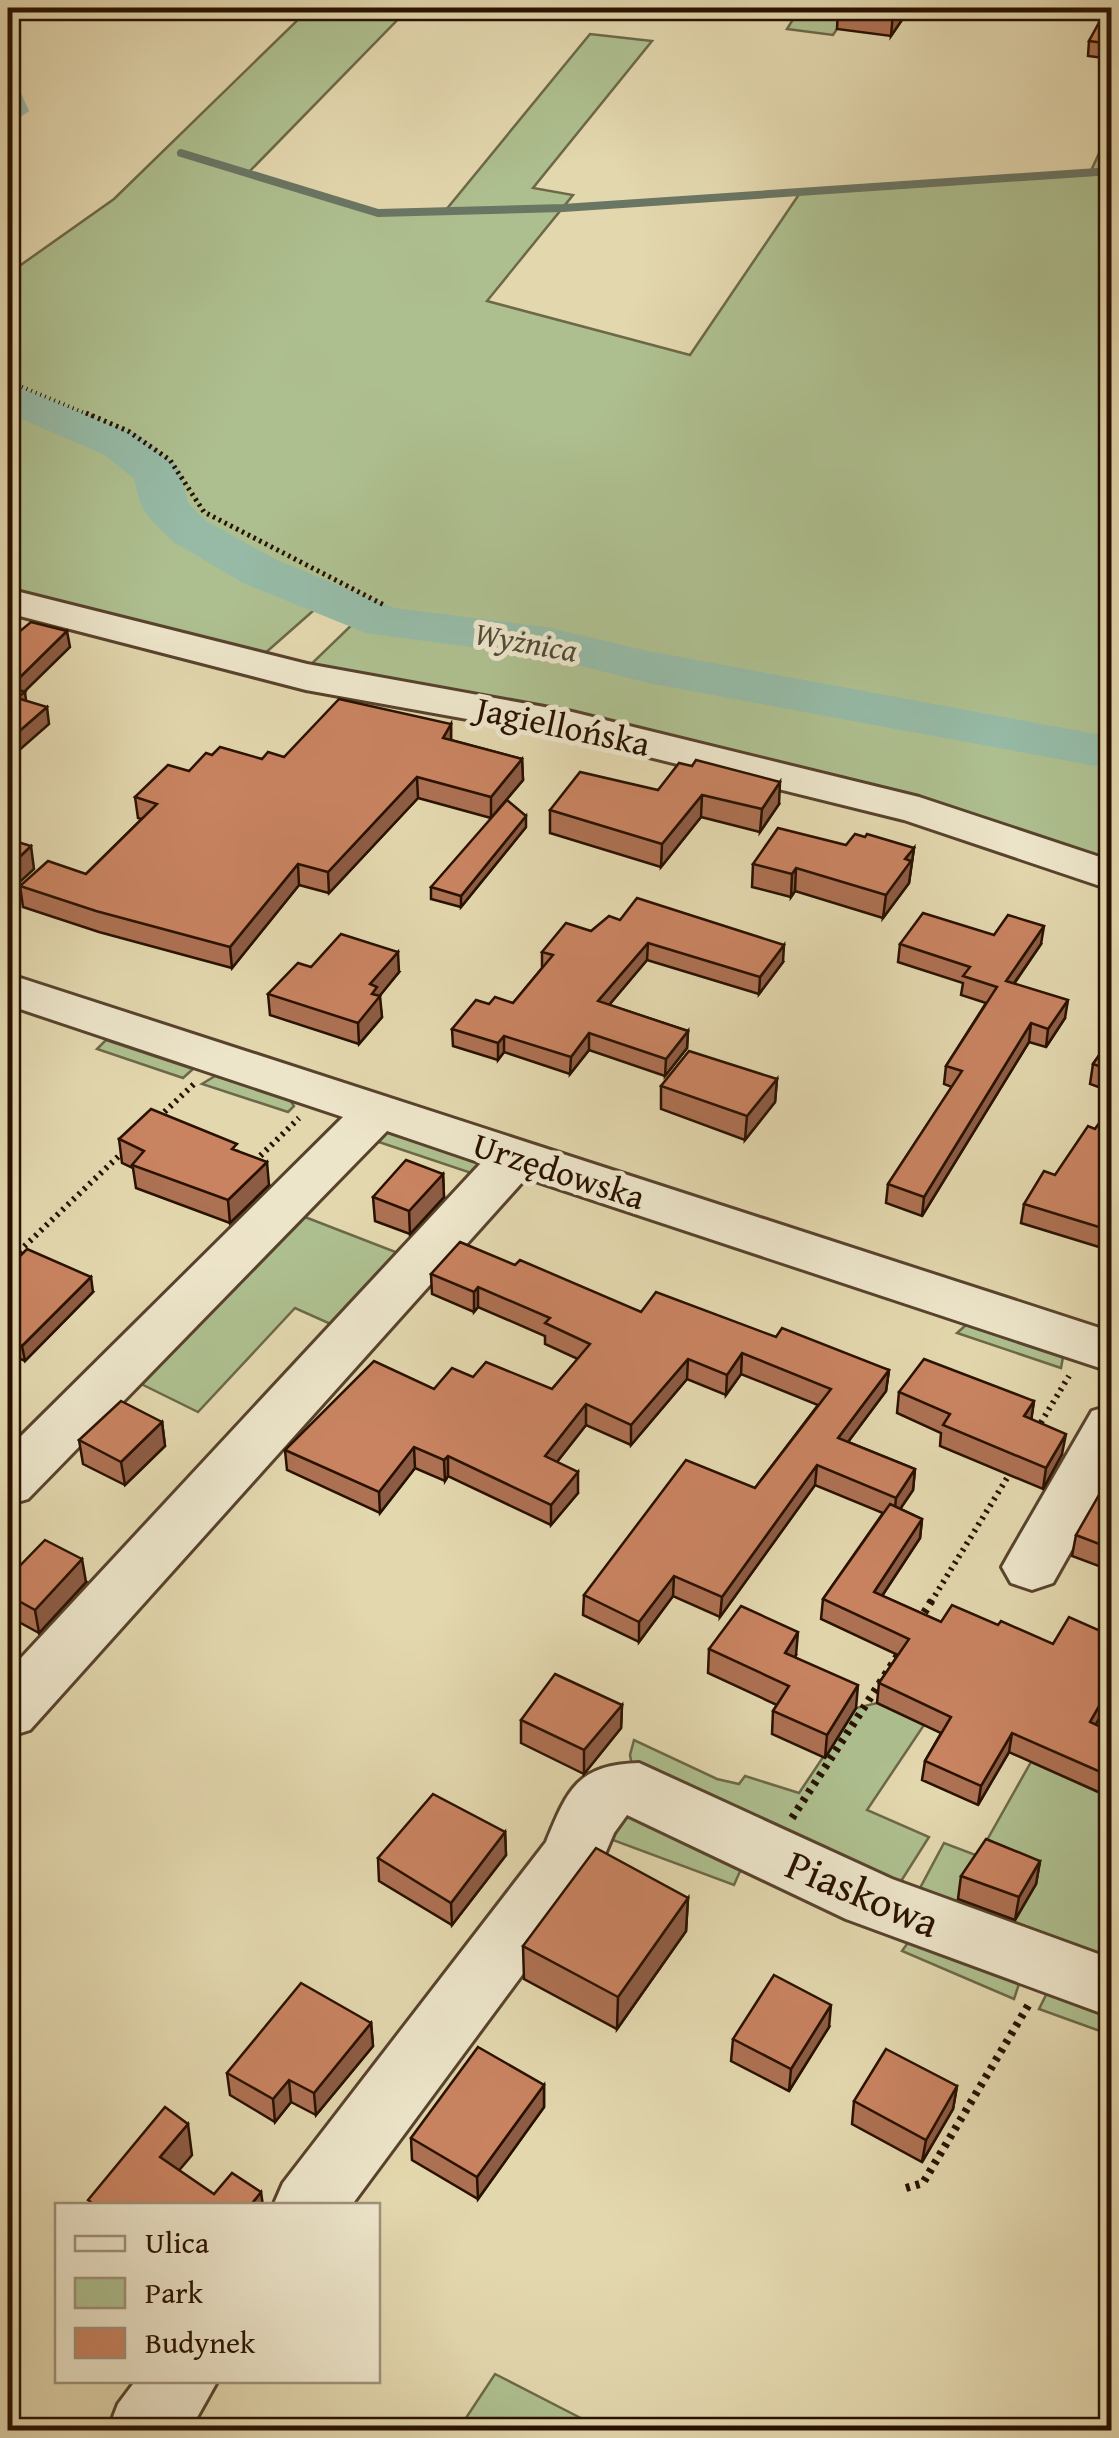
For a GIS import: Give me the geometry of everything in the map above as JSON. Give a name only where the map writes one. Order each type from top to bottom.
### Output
[{"type":"street","name":"Jagiellońska","points":[[8,601],[306,678],[572,725],[918,810],[1112,876]]},
{"type":"street","name":"Urzędowska","points":[[8,989],[1099,1348]]},
{"type":"street","points":[[8,1484],[378,1110]]},
{"type":"street","points":[[8,1712],[516,1157]]},
{"type":"street","points":[[1032,1566],[1112,1426]]},
{"type":"street","name":"Piaskowa","points":[[310,2203],[573,1856],[604,1804],[640,1790],[869,1899],[1112,1988]]},
{"type":"street","points":[[145,2430],[180,2383]]},
{"type":"path","points":[[8,381],[128,431],[170,460],[204,512],[386,606]]},
{"type":"path","points":[[149,1128],[219,1058]]},
{"type":"path","points":[[242,1174],[321,1092]]},
{"type":"path","points":[[8,1262],[134,1141]]},
{"type":"path","points":[[1028,1444],[1099,1348]]},
{"type":"path","points":[[917,1625],[1018,1460]]},
{"type":"path","points":[[768,1851],[907,1641]]},
{"type":"path","points":[[906,2188],[923,2184],[1050,1968]]},
{"type":"green space","points":[[310,8],[409,8],[248,173],[378,213],[445,211],[590,34],[652,41],[533,188],[573,195],[487,301],[690,355],[802,190],[1090,173],[1111,127],[1111,867],[303,672],[359,618],[322,603],[255,662],[8,597],[8,274],[114,199]]},
{"type":"green space","points":[[800,8],[851,8],[833,35],[787,29]]},
{"type":"green space","points":[[106,1040],[193,1069],[183,1078],[97,1049]]},
{"type":"green space","points":[[215,1076],[290,1100],[294,1106],[288,1112],[202,1084]]},
{"type":"green space","points":[[382,1131],[487,1165],[483,1177],[367,1138]]},
{"type":"green space","points":[[292,1212],[411,1258],[344,1330],[295,1308],[198,1412],[129,1378]]},
{"type":"green space","points":[[966,1325],[1063,1357],[1061,1368],[957,1333]]},
{"type":"green space","points":[[877,1703],[924,1725],[867,1810],[929,1837],[898,1886],[634,1775],[630,1755],[634,1740],[717,1779],[739,1784],[745,1776],[799,1793],[856,1708]]},
{"type":"green space","points":[[1031,1762],[1111,1798],[1111,1972],[919,1890],[944,1843],[978,1856]]},
{"type":"green space","points":[[622,1808],[745,1860],[734,1885],[602,1836]]},
{"type":"green space","points":[[912,1937],[1020,1981],[1014,1999],[902,1951]]},
{"type":"green space","points":[[1056,1988],[1111,2004],[1111,2035],[1039,2009],[1047,1993]]},
{"type":"green space","points":[[495,2374],[604,2430],[458,2430]]},
{"type":"building","points":[[849,8],[897,8],[893,13]]},
{"type":"building","points":[[1107,8],[1112,8],[1112,44],[1089,41]]},
{"type":"building","points":[[31,622],[67,631],[10,687],[25,692],[17,698],[47,707],[8,741],[8,630],[19,632]]},
{"type":"building","points":[[339,699],[451,724],[443,738],[522,759],[491,797],[417,777],[328,872],[298,864],[230,947],[20,886],[48,861],[86,874],[157,804],[135,797],[168,765],[189,771],[206,753],[212,755],[220,747],[262,759],[268,752],[284,757]]},
{"type":"building","points":[[696,760],[780,782],[762,809],[702,795],[662,844],[550,810],[580,772],[658,790],[679,763],[692,766]]},
{"type":"building","points":[[507,800],[526,816],[461,896],[431,887]]},
{"type":"building","points":[[778,828],[846,845],[855,834],[867,834],[914,848],[905,859],[911,861],[886,895],[796,868],[792,874],[753,864]]},
{"type":"building","points":[[8,839],[31,846],[8,868]]},
{"type":"building","points":[[637,898],[784,945],[760,977],[648,943],[598,1001],[688,1031],[666,1059],[589,1033],[571,1057],[504,1036],[498,1043],[452,1029],[476,1000],[489,1004],[495,997],[513,1003],[553,955],[542,952],[566,923],[591,931],[609,916],[620,920]]},
{"type":"building","points":[[923,913],[994,935],[1008,915],[1044,926],[1006,981],[1068,1000],[1048,1029],[1031,1023],[924,1197],[888,1184],[962,1071],[946,1066],[997,987],[963,976],[970,967],[900,944]]},
{"type":"building","points":[[341,934],[398,952],[370,984],[377,987],[372,994],[380,996],[358,1023],[268,994],[298,963],[311,967]]},
{"type":"building","points":[[1112,1037],[1112,1071],[1093,1064]]},
{"type":"building","points":[[689,1051],[777,1079],[747,1116],[661,1086]]},
{"type":"building","points":[[1112,1106],[1112,1231],[1024,1204],[1044,1171],[1055,1175],[1088,1126],[1095,1129]]},
{"type":"building","points":[[151,1109],[237,1144],[232,1149],[267,1162],[228,1200],[132,1165],[144,1151],[119,1139]]},
{"type":"building","points":[[406,1160],[443,1174],[409,1211],[373,1197]]},
{"type":"building","points":[[460,1242],[515,1265],[520,1260],[641,1312],[656,1292],[776,1337],[782,1328],[889,1370],[838,1438],[915,1469],[896,1498],[817,1465],[722,1597],[674,1576],[639,1622],[584,1595],[686,1460],[755,1488],[831,1389],[742,1353],[727,1375],[688,1359],[631,1425],[586,1404],[545,1456],[578,1472],[551,1505],[448,1456],[444,1460],[414,1447],[379,1492],[285,1450],[374,1361],[434,1389],[452,1368],[473,1377],[486,1362],[552,1389],[590,1344],[545,1323],[550,1318],[478,1287],[474,1292],[431,1274]]},
{"type":"building","points":[[27,1249],[91,1277],[22,1346],[8,1339],[8,1268]]},
{"type":"building","points":[[924,1359],[1034,1401],[1024,1416],[1066,1434],[1046,1468],[943,1425],[950,1414],[899,1392]]},
{"type":"building","points":[[121,1401],[162,1422],[121,1462],[79,1440]]},
{"type":"building","points":[[1099,1495],[1112,1499],[1112,1549],[1076,1535]]},
{"type":"building","points":[[890,1504],[922,1519],[874,1592],[941,1622],[952,1605],[1053,1644],[1069,1617],[1112,1636],[1112,1683],[1090,1722],[1112,1732],[1112,1777],[1012,1733],[981,1786],[925,1761],[951,1717],[879,1683],[909,1639],[823,1599]]},
{"type":"building","points":[[45,1540],[82,1559],[35,1610],[8,1595],[8,1578]]},
{"type":"building","points":[[741,1606],[798,1632],[785,1653],[858,1685],[827,1735],[773,1711],[789,1686],[709,1649]]},
{"type":"building","points":[[555,1674],[622,1705],[584,1750],[521,1720]]},
{"type":"building","points":[[433,1794],[505,1832],[451,1903],[378,1858]]},
{"type":"building","points":[[986,1839],[1040,1861],[1019,1897],[961,1876]]},
{"type":"building","points":[[596,1848],[688,1898],[618,1997],[523,1946]]},
{"type":"building","points":[[774,1975],[831,2005],[791,2069],[733,2039]]},
{"type":"building","points":[[301,1983],[371,2023],[314,2093],[289,2080],[273,2099],[227,2073]]},
{"type":"building","points":[[478,2047],[544,2085],[477,2177],[411,2138]]},
{"type":"building","points":[[886,2049],[957,2086],[926,2140],[854,2101]]},
{"type":"building","points":[[165,2107],[188,2124],[160,2157],[214,2194],[232,2173],[261,2192],[252,2203],[88,2200]]},
{"type":"waterway","points":[[8,87],[18,111],[8,119]]},
{"type":"waterway","points":[[181,153],[378,213],[563,208],[1112,171]]},
{"type":"waterway","name":"Wyżnica","points":[[8,396],[122,445],[157,474],[164,503],[173,518],[189,531],[261,572],[384,622],[546,642],[648,667],[1112,753]]}]
